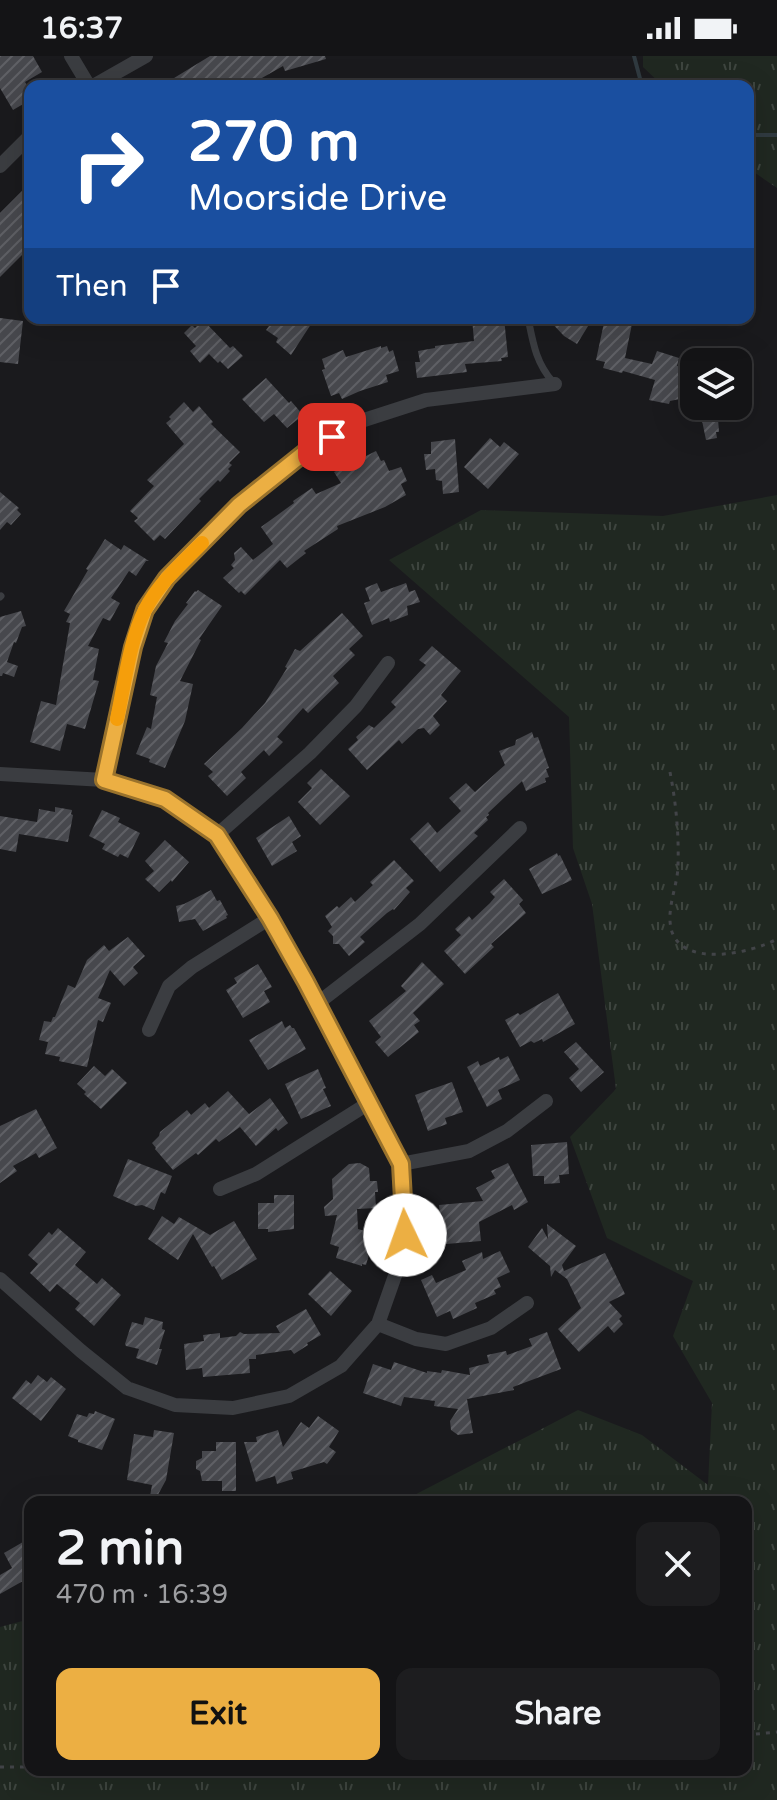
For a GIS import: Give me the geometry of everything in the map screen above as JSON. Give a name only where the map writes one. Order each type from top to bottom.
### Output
[{"type":"street","points":[[71,56],[87,80]]},
{"type":"street","points":[[102,80],[146,56]]},
{"type":"street","points":[[0,166],[24,142]]},
{"type":"street","points":[[104,780],[133,647],[145,610],[167,578],[239,505],[309,449],[361,421],[426,400],[555,384]]},
{"type":"street","points":[[217,835],[310,753],[356,706],[388,663]]},
{"type":"street","points":[[0,774],[104,780],[165,799],[217,835],[270,918],[318,1003],[401,1164],[405,1235],[397,1270],[378,1324],[341,1366],[289,1396],[233,1408],[175,1405],[127,1388],[0,1279]]},
{"type":"street","points":[[318,1003],[420,924],[520,828]]},
{"type":"street","points":[[149,1030],[169,986],[192,967],[270,918]]},
{"type":"street","points":[[401,1164],[469,1151],[507,1131],[546,1101]]},
{"type":"street","points":[[220,1189],[256,1174],[369,1103]]},
{"type":"street","points":[[378,1324],[416,1339],[446,1344],[491,1328],[527,1303]]},
{"type":"lane","points":[[529,324],[542,370],[555,384]]},
{"type":"path","points":[[670,772],[678,842],[678,869],[670,922],[673,935],[685,949],[723,954],[763,947],[777,939]]},
{"type":"path","points":[[752,1734],[777,1732]]},
{"type":"path","points":[[0,1767],[24,1767]]},
{"type":"green space","points":[[643,56],[777,56],[777,188],[754,172],[754,80],[657,80],[643,67]]},
{"type":"green space","points":[[777,495],[777,1800],[0,1800],[0,1627],[24,1621],[24,1776],[752,1776],[752,1496],[413,1496],[578,1410],[642,1435],[708,1485],[712,1403],[673,1336],[693,1281],[607,1238],[570,1137],[616,1089],[592,904],[573,848],[569,717],[389,560],[481,510],[663,516]]},
{"type":"building","points":[[0,56],[33,56],[42,72],[24,80],[24,104],[13,110],[0,88]]},
{"type":"building","points":[[210,56],[325,56],[326,59],[285,71],[283,66],[258,80],[171,80]]},
{"type":"building","points":[[24,189],[24,257],[22,255],[0,277],[0,213]]},
{"type":"building","points":[[0,318],[23,321],[18,364],[0,362]]},
{"type":"building","points":[[199,324],[207,324],[230,348],[233,346],[243,356],[228,369],[209,354],[200,363],[190,351],[196,346],[184,333],[192,325],[195,328]]},
{"type":"building","points":[[270,324],[311,324],[291,355],[276,342],[278,338],[266,330]]},
{"type":"building","points":[[473,324],[505,324],[508,357],[501,358],[502,361],[465,364],[467,372],[417,378],[415,362],[420,362],[418,351],[474,341]]},
{"type":"building","points":[[553,324],[589,324],[577,344]]},
{"type":"building","points":[[604,324],[632,324],[625,358],[652,364],[657,351],[679,358],[680,399],[669,404],[649,400],[655,380],[603,368],[605,362],[596,360]]},
{"type":"building","points":[[387,346],[389,352],[393,350],[399,371],[386,375],[388,382],[342,399],[339,393],[331,396],[322,370],[325,369],[322,359],[343,350],[346,357]]},
{"type":"building","points":[[266,378],[303,415],[287,428],[274,414],[264,422],[242,399]]},
{"type":"building","points":[[184,402],[193,412],[199,406],[213,422],[211,424],[240,452],[229,463],[232,465],[228,469],[230,471],[199,499],[201,501],[165,539],[160,535],[154,541],[134,521],[138,518],[130,511],[154,486],[147,480],[184,444],[166,423]]},
{"type":"building","points":[[702,420],[718,420],[717,438],[706,440]]},
{"type":"building","points":[[490,438],[500,447],[504,442],[519,454],[488,489],[464,467]]},
{"type":"building","points":[[455,439],[459,492],[443,494],[442,481],[436,480],[435,469],[426,470],[424,454],[431,454],[431,442]]},
{"type":"building","points":[[376,451],[389,471],[401,467],[407,481],[401,484],[406,495],[337,526],[338,529],[304,551],[306,553],[287,568],[280,560],[245,595],[223,578],[234,568],[231,565],[235,560],[234,553],[241,547],[253,560],[273,544],[261,527],[312,488],[316,494],[341,483],[334,472]]},
{"type":"building","points":[[0,492],[19,508],[17,510],[21,514],[11,525],[7,522],[0,530]]},
{"type":"building","points":[[105,539],[121,550],[124,545],[149,561],[136,576],[129,571],[111,598],[120,603],[110,621],[103,618],[88,646],[99,649],[93,680],[99,681],[85,729],[67,724],[60,751],[30,742],[41,701],[56,705],[70,623],[66,622],[70,614],[64,611]]},
{"type":"building","points":[[377,583],[381,592],[406,583],[409,592],[415,590],[420,602],[407,606],[408,615],[372,625],[364,603],[370,601],[365,588]]},
{"type":"building","points":[[198,590],[222,606],[199,639],[180,681],[193,684],[185,721],[165,768],[136,754],[147,727],[151,729],[157,697],[150,695],[156,666],[168,643],[164,642],[186,603]]},
{"type":"building","points":[[21,611],[26,626],[22,627],[14,642],[7,662],[18,666],[14,677],[3,673],[0,676],[0,617]]},
{"type":"building","points":[[342,613],[363,636],[349,649],[355,655],[333,676],[339,683],[308,713],[303,708],[277,737],[283,742],[269,756],[264,750],[241,772],[246,778],[227,796],[208,776],[213,772],[204,764],[265,703],[295,649],[300,651]]},
{"type":"building","points":[[432,646],[461,671],[441,695],[447,701],[433,716],[440,725],[430,735],[424,728],[418,729],[402,744],[399,740],[367,770],[348,749],[369,725],[374,728],[396,707],[391,702],[426,665],[419,660]]},
{"type":"building","points":[[532,732],[534,738],[538,737],[549,768],[546,769],[549,777],[545,778],[546,782],[526,791],[522,781],[488,813],[488,820],[474,833],[478,836],[440,872],[410,839],[428,822],[437,833],[461,811],[449,798],[466,783],[475,792],[505,765],[499,751],[515,745],[516,740]]},
{"type":"building","points":[[321,769],[350,796],[320,825],[298,802],[312,788],[307,783]]},
{"type":"building","points":[[55,807],[72,810],[68,842],[19,834],[16,852],[0,849],[0,816],[37,822],[39,809],[55,812]]},
{"type":"building","points":[[102,810],[120,818],[118,822],[140,833],[128,858],[102,849],[105,844],[89,836]]},
{"type":"building","points":[[289,816],[301,836],[292,842],[297,851],[272,866],[256,838]]},
{"type":"building","points":[[165,840],[189,862],[159,892],[145,879],[154,871],[145,861]]},
{"type":"building","points":[[557,853],[572,880],[542,894],[529,869]]},
{"type":"building","points":[[394,860],[414,881],[406,888],[410,892],[394,910],[360,937],[365,942],[349,956],[339,944],[333,944],[333,936],[328,931],[332,927],[325,916],[351,897],[355,902],[373,885],[370,882]]},
{"type":"building","points":[[504,879],[523,900],[519,904],[526,913],[491,944],[494,947],[465,974],[444,951],[461,935],[455,929],[469,916],[472,920],[490,903],[495,897],[490,892]]},
{"type":"building","points":[[211,890],[217,901],[220,900],[227,918],[203,931],[195,919],[179,922],[176,906]]},
{"type":"building","points":[[128,937],[145,956],[133,967],[138,973],[124,986],[110,970],[98,998],[111,1003],[103,1022],[98,1020],[87,1067],[59,1061],[60,1057],[45,1054],[48,1042],[39,1040],[44,1021],[51,1022],[55,1017],[68,985],[75,988],[87,960],[104,945],[109,951]]},
{"type":"building","points":[[422,962],[444,984],[413,1013],[420,1021],[414,1025],[419,1032],[388,1057],[375,1042],[381,1037],[369,1021],[406,991],[401,986]]},
{"type":"building","points":[[258,964],[272,987],[264,991],[270,1002],[243,1018],[226,990],[237,983],[234,978]]},
{"type":"building","points":[[558,993],[575,1024],[543,1042],[542,1039],[534,1043],[531,1041],[520,1047],[505,1020]]},
{"type":"building","points":[[282,1021],[285,1028],[290,1025],[294,1028],[306,1049],[268,1070],[249,1040]]},
{"type":"building","points":[[576,1042],[604,1072],[581,1092],[569,1078],[579,1069],[564,1052]]},
{"type":"building","points":[[508,1056],[520,1080],[498,1090],[502,1099],[487,1107],[467,1067],[478,1061],[480,1066]]},
{"type":"building","points":[[94,1066],[105,1076],[112,1069],[127,1083],[101,1109],[77,1084]]},
{"type":"building","points":[[318,1069],[331,1106],[301,1119],[285,1084]]},
{"type":"building","points":[[452,1082],[463,1112],[445,1118],[447,1124],[428,1131],[415,1095]]},
{"type":"building","points":[[228,1091],[249,1114],[270,1098],[288,1123],[278,1131],[276,1128],[256,1146],[240,1127],[219,1142],[216,1139],[198,1155],[196,1153],[173,1170],[152,1143],[160,1132],[187,1110],[191,1115],[205,1103],[209,1108]]},
{"type":"building","points":[[36,1109],[57,1148],[39,1158],[36,1153],[13,1166],[17,1171],[0,1183],[0,1126]]},
{"type":"building","points":[[567,1142],[569,1174],[559,1175],[560,1183],[544,1184],[544,1176],[533,1176],[531,1145]]},
{"type":"building","points":[[128,1159],[172,1176],[154,1210],[113,1196]]},
{"type":"building","points":[[360,1163],[369,1168],[370,1181],[377,1181],[378,1192],[375,1192],[376,1208],[357,1209],[358,1229],[372,1233],[366,1265],[362,1266],[336,1258],[339,1247],[330,1244],[337,1215],[325,1216],[324,1207],[333,1199],[332,1179],[349,1164]]},
{"type":"building","points":[[508,1163],[528,1202],[514,1210],[512,1205],[479,1222],[481,1241],[435,1245],[433,1226],[441,1225],[439,1205],[483,1201],[476,1188],[495,1178],[491,1171]]},
{"type":"building","points":[[274,1195],[294,1195],[294,1229],[268,1232],[268,1229],[258,1229],[258,1203],[274,1203]]},
{"type":"building","points":[[162,1216],[174,1224],[179,1217],[210,1235],[234,1221],[257,1259],[222,1280],[193,1234],[178,1260],[148,1239]]},
{"type":"building","points":[[547,1224],[576,1246],[562,1265],[564,1271],[605,1253],[625,1294],[609,1302],[622,1316],[619,1319],[623,1324],[614,1333],[608,1326],[579,1352],[558,1329],[581,1308],[567,1279],[555,1270],[551,1277],[550,1266],[528,1247],[542,1228],[548,1239]]},
{"type":"building","points":[[58,1228],[86,1252],[75,1265],[97,1284],[102,1278],[121,1295],[94,1326],[75,1309],[80,1303],[57,1284],[50,1292],[30,1273],[38,1264],[28,1255],[49,1232],[52,1235]]},
{"type":"building","points":[[500,1251],[510,1272],[497,1278],[501,1287],[494,1290],[496,1294],[475,1303],[477,1308],[453,1319],[450,1311],[437,1317],[421,1280],[432,1275],[436,1283],[466,1270],[462,1261],[482,1252],[483,1259]]},
{"type":"building","points":[[330,1271],[352,1291],[331,1316],[308,1294]]},
{"type":"building","points":[[306,1309],[321,1335],[294,1354],[291,1350],[256,1355],[256,1359],[249,1359],[250,1373],[203,1377],[202,1368],[186,1370],[184,1344],[204,1341],[203,1335],[220,1333],[220,1338],[236,1336],[240,1332],[280,1333],[276,1326]]},
{"type":"building","points":[[145,1317],[163,1322],[162,1329],[165,1330],[157,1365],[136,1358],[139,1349],[125,1344],[132,1322],[143,1325]]},
{"type":"building","points":[[547,1332],[561,1369],[513,1387],[514,1390],[467,1399],[473,1433],[458,1435],[451,1430],[450,1421],[458,1409],[434,1406],[435,1401],[404,1397],[401,1406],[363,1393],[373,1364],[391,1370],[394,1362],[427,1373],[441,1373],[442,1370],[470,1375],[469,1368],[489,1363],[487,1355],[506,1351],[507,1355],[532,1346],[529,1339]]},
{"type":"building","points":[[38,1375],[47,1382],[51,1377],[66,1389],[41,1421],[12,1398],[26,1380],[31,1384]]},
{"type":"building","points":[[95,1411],[115,1419],[102,1450],[68,1436],[77,1414],[87,1417]]},
{"type":"building","points":[[318,1416],[339,1431],[329,1447],[336,1452],[327,1464],[324,1462],[291,1472],[293,1479],[277,1484],[275,1476],[256,1482],[244,1442],[257,1442],[256,1437],[278,1430],[283,1447],[301,1422],[309,1428]]},
{"type":"building","points":[[154,1430],[174,1433],[166,1480],[157,1496],[150,1496],[152,1485],[127,1480],[134,1434],[153,1437]]},
{"type":"building","points":[[216,1442],[236,1442],[236,1491],[222,1491],[222,1481],[202,1481],[200,1471],[196,1469],[196,1461],[202,1458],[202,1451],[216,1451]]},
{"type":"building","points":[[23,1542],[24,1580],[0,1594],[0,1575],[12,1568],[4,1553]]},
{"type":"waterway","points":[[634,56],[640,80]]},
{"type":"waterway","points":[[754,135],[777,135]]},
{"type":"slow traffic","points":[[117,719],[133,647],[145,610],[167,578],[202,543]]},
{"type":"route","points":[[332,437],[309,449],[239,505],[167,578],[145,610],[133,647],[104,780],[165,799],[217,835],[306,982],[401,1164],[405,1235]]}]
